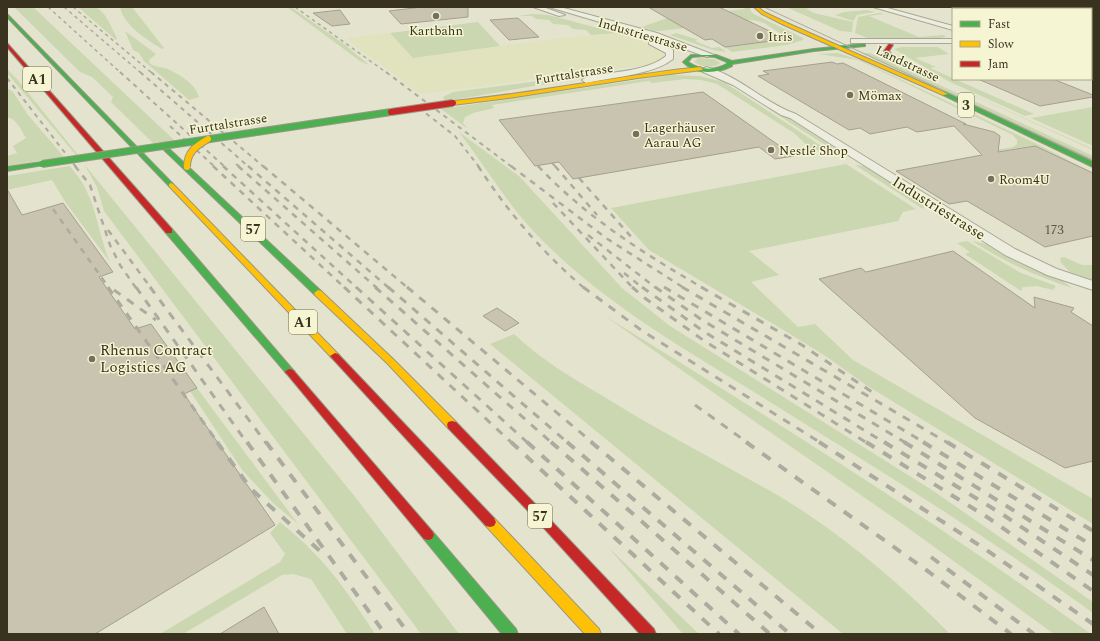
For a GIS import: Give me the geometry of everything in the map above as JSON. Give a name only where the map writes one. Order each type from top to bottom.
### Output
[{"type":"main road","name":"Landstrasse","points":[[756,7],[762,13],[827,43],[896,71],[1093,165]]},
{"type":"main road","name":"A1","points":[[7,15],[388,411],[594,634]]},
{"type":"main road","name":"Landstrasse","points":[[843,37],[894,58],[886,51],[891,45]]},
{"type":"main road","points":[[827,43],[858,43],[728,66],[722,57],[827,43]]},
{"type":"main road","name":"A1","points":[[7,44],[339,428],[511,634]]},
{"type":"main road","name":"Furttalstrasse","points":[[7,169],[452,103],[653,69],[686,60],[697,55],[722,57]]},
{"type":"main road","points":[[686,60],[689,66],[703,69]]},
{"type":"main road","name":"Furttalstrasse","points":[[452,103],[490,99],[653,74],[728,66]]},
{"type":"main road","name":"Landstrasse","points":[[928,76],[1037,128]]},
{"type":"main road","points":[[187,167],[186,159],[188,152],[196,145],[208,139]]},
{"type":"main road","name":"57","points":[[163,146],[293,268],[428,400],[542,518],[649,634]]},
{"type":"street","name":"Industriestrasse","points":[[536,7],[644,38],[678,51],[686,60]]},
{"type":"street","name":"Industriestrasse","points":[[552,7],[654,35],[710,55]]},
{"type":"street","points":[[876,7],[952,29]]},
{"type":"street","name":"Industriestrasse","points":[[586,80],[650,67],[669,59],[671,55],[665,48],[644,38]]},
{"type":"street","points":[[858,43],[952,41]]},
{"type":"street","points":[[858,43],[891,45],[952,45]]},
{"type":"street","name":"Industriestrasse","points":[[728,66],[735,76],[791,112],[793,116]]},
{"type":"street","name":"Industriestrasse","points":[[703,69],[736,82],[1010,252],[1052,272],[1093,286]]},
{"type":"green space","points":[[14,7],[33,7],[175,141],[153,143],[111,102],[113,97],[92,77],[80,72]]},
{"type":"green space","points":[[78,7],[94,7],[102,11],[117,38],[116,40]]},
{"type":"green space","points":[[120,7],[132,7],[164,48],[162,49],[137,32],[126,20]]},
{"type":"green space","points":[[287,7],[291,7],[344,44],[369,65],[360,61]]},
{"type":"green space","points":[[542,7],[639,33],[685,48],[679,49],[646,36]]},
{"type":"green space","points":[[743,7],[749,7],[752,13],[803,38],[803,40],[787,45],[732,52],[725,47],[779,40],[776,38],[782,37],[780,35],[783,35],[764,23],[753,20],[660,31],[654,31],[642,27],[667,18],[745,9]]},
{"type":"green space","points":[[786,7],[814,7],[806,9],[814,13],[853,22],[852,32],[840,31]]},
{"type":"green space","points":[[867,10],[875,12],[857,15],[853,21],[835,15],[844,12]]},
{"type":"green space","points":[[879,13],[884,14],[869,16],[919,37],[946,36],[942,38],[867,38],[855,33],[858,17]]},
{"type":"green space","points":[[533,14],[549,15],[616,33],[591,35],[586,30],[573,29],[568,25],[553,24],[549,20],[536,19],[532,16],[518,16]]},
{"type":"green space","points":[[478,22],[500,46],[413,58],[390,33]]},
{"type":"green space","points":[[125,31],[156,54],[149,60],[150,64],[168,69],[184,78],[192,85],[199,97],[189,100],[144,61],[139,53],[133,50]]},
{"type":"green space","points":[[390,33],[414,58],[552,39],[616,33],[649,44],[663,53],[667,53],[667,57],[646,67],[629,67],[420,94],[345,38]]},
{"type":"green space","points":[[676,33],[696,39],[698,40],[695,41],[712,48],[719,47],[727,52],[713,50],[670,35]]},
{"type":"green space","points":[[902,47],[938,47],[949,54],[915,58],[936,67],[930,68],[952,78],[952,80],[957,80],[1034,114],[1025,116],[948,81],[894,49]]},
{"type":"green space","points":[[838,53],[860,60],[1039,145],[1093,173],[1030,146],[990,153],[990,148],[1002,149],[1013,147],[1017,144],[1017,140],[1013,135],[858,60],[818,54]]},
{"type":"green space","points":[[861,53],[870,53],[1093,156],[1093,163]]},
{"type":"green space","points":[[698,58],[714,59],[720,63],[711,67],[704,66],[694,62]]},
{"type":"green space","points":[[7,69],[17,79],[78,155],[76,155],[7,73]]},
{"type":"green space","points":[[631,69],[445,101],[443,97],[453,92]]},
{"type":"green space","points":[[671,75],[700,76],[724,82],[829,151],[821,151],[809,147],[794,133],[717,84],[701,80],[685,79],[652,83],[649,81],[492,105],[494,108],[473,113],[465,117],[463,123],[468,129],[441,109]]},
{"type":"green space","points":[[949,84],[1093,149],[1093,150],[962,90]]},
{"type":"green space","points":[[7,88],[13,92],[28,115],[64,157],[7,166],[7,156],[17,153],[13,146],[26,138],[16,122],[7,117]]},
{"type":"green space","points":[[1093,107],[1093,146],[1031,118]]},
{"type":"green space","points":[[767,108],[780,113],[831,145],[834,149],[833,150]]},
{"type":"green space","points":[[459,132],[520,177],[622,288],[670,326],[932,490],[1093,602],[1093,613],[1053,584],[971,529],[674,343],[618,305],[565,262],[528,226],[507,200]]},
{"type":"green space","points":[[84,164],[356,498],[459,634],[421,634],[104,211],[97,187]]},
{"type":"green space","points":[[846,164],[916,209],[903,212],[898,221],[749,251],[779,275],[751,282],[798,327],[815,324],[853,360],[1093,499],[1093,524],[866,385],[827,357],[790,334],[649,250],[611,208]]},
{"type":"green space","points":[[855,165],[865,166],[921,202],[924,207],[923,209]]},
{"type":"green space","points":[[70,166],[88,193],[110,262],[66,203],[52,180],[7,190],[7,176]]},
{"type":"green space","points":[[967,241],[1021,273],[1056,286],[1053,290],[1037,286],[1023,287],[1021,291],[965,254],[970,252],[957,243]]},
{"type":"green space","points":[[972,241],[986,244],[1007,257],[1063,281],[1072,288],[1020,268],[996,256]]},
{"type":"green space","points":[[1064,257],[1082,265],[1093,265],[1093,280],[1070,272],[1061,263],[1060,258]]},
{"type":"green space","points":[[605,316],[851,470],[1032,592],[1091,634],[1054,634],[904,525]]},
{"type":"green space","points":[[514,334],[557,368],[648,423],[784,499],[828,528],[892,579],[950,634],[843,634],[490,344]]},
{"type":"green space","points":[[197,388],[298,524],[273,503],[243,471],[190,391]]},
{"type":"green space","points":[[280,522],[303,542],[328,569],[345,590],[375,634],[347,634],[311,579],[293,574],[282,575],[183,634],[160,634],[280,562],[285,554],[270,533]]},
{"type":"green space","points":[[608,547],[699,634],[683,634]]},
{"type":"building","name":"Kartbahn","points":[[422,7],[468,7],[468,17],[401,24],[389,11]]},
{"type":"building","points":[[648,7],[719,7],[782,37],[775,37],[779,40],[725,47],[712,39],[705,40]]},
{"type":"building","points":[[340,10],[350,24],[332,26],[313,13]]},
{"type":"building","points":[[518,18],[539,37],[509,40],[490,20]]},
{"type":"building","points":[[832,62],[837,64],[843,63],[966,124],[963,124],[994,132],[1000,136],[998,152],[1035,146],[1093,173],[1093,236],[1045,247],[967,201],[949,204],[896,171],[982,155],[954,126],[917,132],[907,127],[870,134],[860,128],[849,130],[758,76],[769,74],[763,71]]},
{"type":"building","points":[[980,80],[1056,80],[1093,95],[1093,97],[1040,106]]},
{"type":"building","name":"Lagerhäuser Aarau AG","points":[[703,92],[794,156],[775,159],[759,147],[573,179],[559,162],[535,166],[499,120]]},
{"type":"building","points":[[7,189],[22,215],[63,203],[113,272],[99,277],[135,329],[151,324],[197,388],[184,394],[275,525],[95,634],[7,634]]},
{"type":"building","points":[[953,251],[1035,308],[1034,297],[1074,308],[1071,312],[1093,326],[1093,461],[1065,468],[975,418],[819,279],[861,268],[866,272]]},
{"type":"building","points":[[497,308],[519,323],[505,331],[483,316]]},
{"type":"building","points":[[264,607],[279,634],[220,634]]},
{"type":"tram line","points":[[764,7],[1093,160]]},
{"type":"railway","points":[[48,7],[121,73]]},
{"type":"railway","points":[[64,7],[141,73]]},
{"type":"railway","points":[[73,7],[152,73]]},
{"type":"railway","points":[[295,7],[387,73]]},
{"type":"railway","points":[[120,72],[225,167]]},
{"type":"railway","points":[[140,72],[249,167]]},
{"type":"railway","points":[[151,72],[264,167]]},
{"type":"railway","points":[[386,72],[512,167]]},
{"type":"railway","points":[[7,78],[76,167]]},
{"type":"railway","points":[[419,108],[455,136],[479,167]]},
{"type":"railway","points":[[170,126],[215,167]]},
{"type":"railway","points":[[552,163],[555,166]]},
{"type":"railway","points":[[236,164],[240,167]]},
{"type":"railway","points":[[75,166],[90,185],[110,245],[120,265],[136,288]]},
{"type":"railway","points":[[213,166],[345,288]]},
{"type":"railway","points":[[223,166],[357,288]]},
{"type":"railway","points":[[238,166],[377,288]]},
{"type":"railway","points":[[248,166],[389,288]]},
{"type":"railway","points":[[263,166],[408,288]]},
{"type":"railway","points":[[478,166],[489,183],[526,231],[584,288]]},
{"type":"railway","points":[[511,166],[606,238],[684,288]]},
{"type":"railway","points":[[538,166],[595,218],[637,247],[703,288]]},
{"type":"railway","points":[[555,166],[597,215]]},
{"type":"railway","points":[[579,178],[634,240]]},
{"type":"railway","points":[[553,203],[632,287]]},
{"type":"railway","points":[[53,209],[109,288]]},
{"type":"railway","points":[[108,230],[151,288]]},
{"type":"railway","points":[[588,235],[656,288]]},
{"type":"railway","points":[[624,273],[643,288]]},
{"type":"railway","points":[[108,287],[218,443]]},
{"type":"railway","points":[[136,287],[247,443]]},
{"type":"railway","points":[[150,287],[266,443]]},
{"type":"railway","points":[[344,287],[512,443]]},
{"type":"railway","points":[[356,287],[528,443]]},
{"type":"railway","points":[[375,287],[552,443]]},
{"type":"railway","points":[[388,287],[568,443]]},
{"type":"railway","points":[[407,287],[593,443]]},
{"type":"railway","points":[[583,287],[641,330],[821,443]]},
{"type":"railway","points":[[632,287],[646,299],[703,340],[867,443]]},
{"type":"railway","points":[[642,287],[703,331],[885,443]]},
{"type":"railway","points":[[655,287],[702,320],[906,443]]},
{"type":"railway","points":[[664,287],[925,443]]},
{"type":"railway","points":[[682,287],[948,443]]},
{"type":"railway","points":[[701,287],[802,345],[872,392]]},
{"type":"railway","points":[[114,290],[156,320]]},
{"type":"railway","points":[[695,405],[748,443]]},
{"type":"railway","points":[[217,442],[251,489],[321,552]]},
{"type":"railway","points":[[247,442],[385,634]]},
{"type":"railway","points":[[266,442],[409,634]]},
{"type":"railway","points":[[511,442],[719,634]]},
{"type":"railway","points":[[527,442],[739,634]]},
{"type":"railway","points":[[551,442],[770,634]]},
{"type":"railway","points":[[567,442],[790,634]]},
{"type":"railway","points":[[591,442],[821,634]]},
{"type":"railway","points":[[746,442],[929,572],[1011,634]]},
{"type":"railway","points":[[819,442],[982,547],[1093,624]]},
{"type":"railway","points":[[866,442],[987,517],[1093,591]]},
{"type":"railway","points":[[884,442],[1002,514],[1093,575]]},
{"type":"railway","points":[[904,442],[1093,560]]},
{"type":"railway","points":[[923,442],[1093,546]]},
{"type":"railway","points":[[947,442],[1093,531]]},
{"type":"railway","points":[[931,557],[1034,634]]},
{"type":"traffic: fast","points":[[7,15],[171,185]]},
{"type":"traffic: fast","points":[[730,63],[814,50],[863,45]]},
{"type":"traffic: fast","points":[[703,55],[716,56],[729,61],[730,65],[725,68],[707,70],[695,68],[685,62],[691,56],[703,55]]},
{"type":"traffic: fast","points":[[945,94],[1093,165]]},
{"type":"traffic: fast","points":[[42,164],[391,112]]},
{"type":"traffic: fast","points":[[163,146],[318,293]]},
{"type":"traffic: fast","points":[[7,169],[42,164]]},
{"type":"traffic: fast","points":[[169,231],[290,372]]},
{"type":"traffic: fast","points":[[428,535],[511,634]]},
{"type":"traffic: slow","points":[[756,7],[763,13],[786,24],[945,94]]},
{"type":"traffic: slow","points":[[453,103],[515,96],[638,76],[700,69]]},
{"type":"traffic: slow","points":[[187,167],[188,157],[192,150],[208,139]]},
{"type":"traffic: slow","points":[[171,185],[335,356]]},
{"type":"traffic: slow","points":[[318,293],[390,361],[452,425]]},
{"type":"traffic: slow","points":[[490,522],[594,634]]},
{"type":"traffic: jam","points":[[7,44],[169,231]]},
{"type":"traffic: jam","points":[[891,45],[886,51],[891,57]]},
{"type":"traffic: jam","points":[[391,112],[453,103]]},
{"type":"traffic: jam","points":[[335,356],[490,522]]},
{"type":"traffic: jam","points":[[290,372],[428,535]]},
{"type":"traffic: jam","points":[[452,425],[536,512],[649,634]]},
{"type":"place","name":"Kartbahn","points":[[436,16]]},
{"type":"place","name":"Itris","points":[[760,36]]},
{"type":"place","name":"Mömax","points":[[850,95]]},
{"type":"place","name":"Lagerhäuser Aarau AG","points":[[636,134]]},
{"type":"place","name":"Nestlé Shop","points":[[771,150]]},
{"type":"place","name":"Room4U","points":[[991,179]]},
{"type":"place","name":"Rhenus Contract Logistics AG","points":[[92,359]]}]
